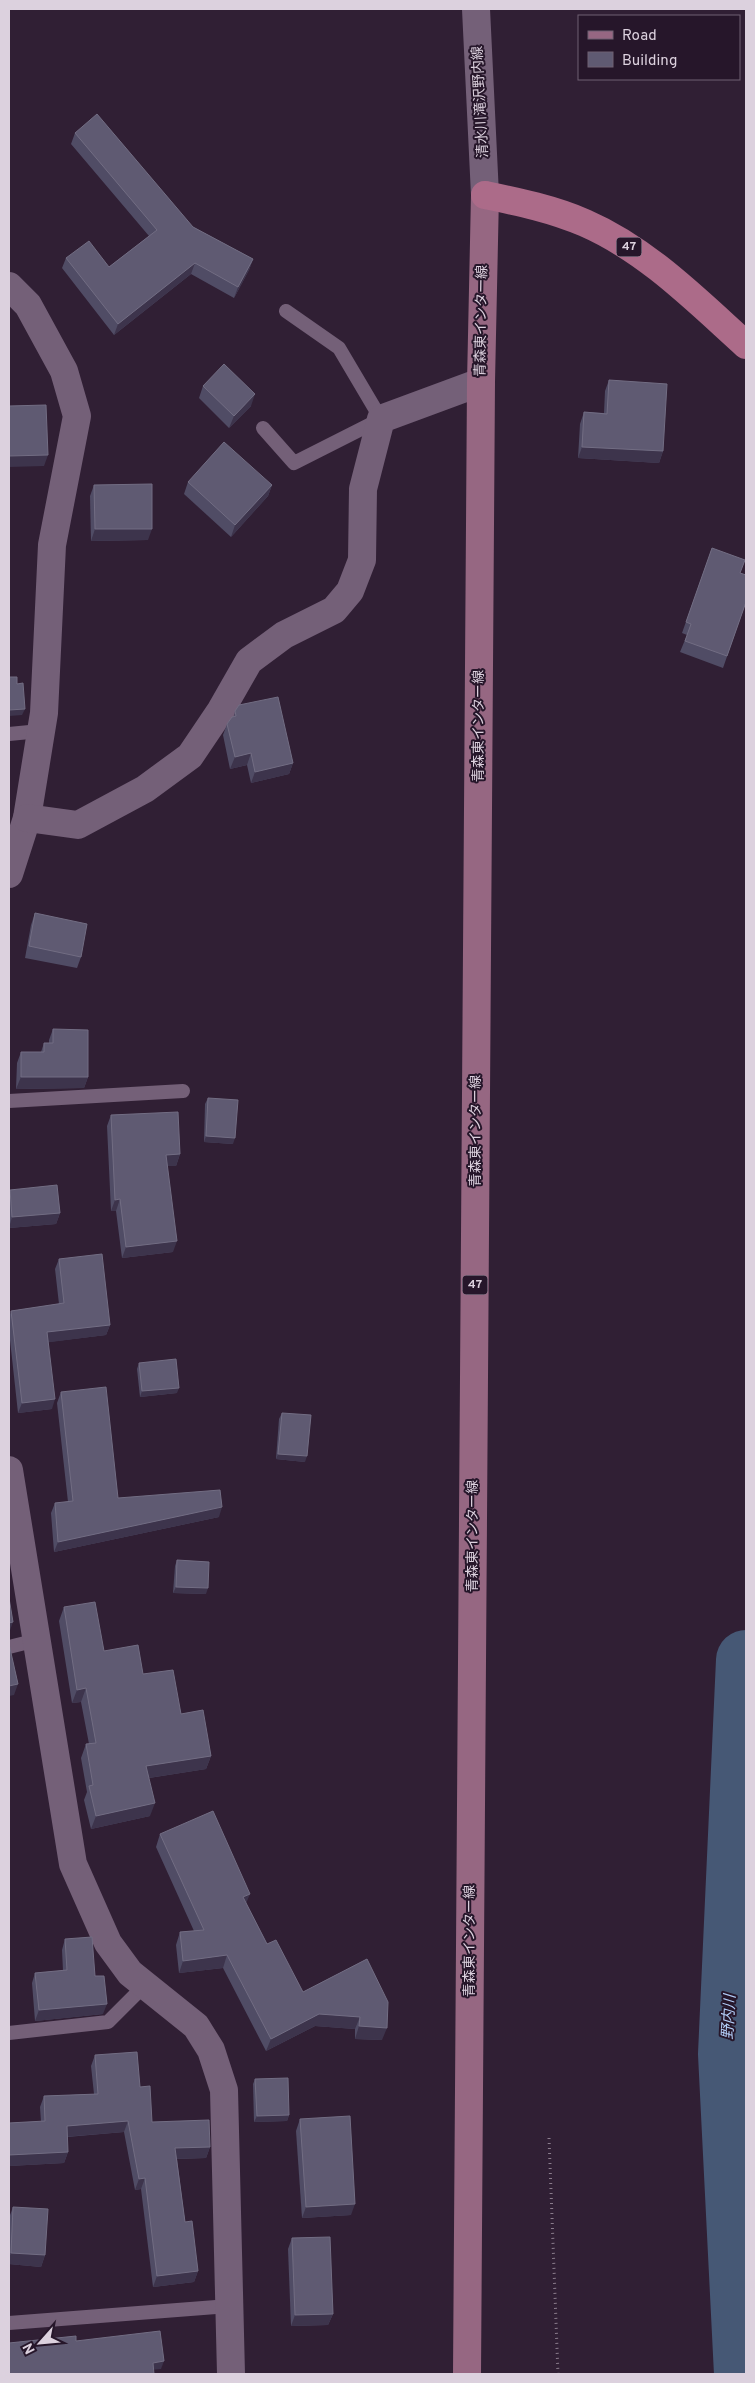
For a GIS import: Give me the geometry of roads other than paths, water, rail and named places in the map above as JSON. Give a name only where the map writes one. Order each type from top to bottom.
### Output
[{"type":"highway","name":"47","points":[[486,195],[560,214],[610,235],[666,274],[746,345]]},
{"type":"main road","name":"青森東インター線","points":[[467,2374],[481,382],[486,195]]},
{"type":"street","name":"清水川滝沢野内線","points":[[476,9],[486,195]]},
{"type":"street","points":[[9,286],[28,305],[64,371],[77,416],[52,545],[44,713],[27,818],[9,874]]},
{"type":"street","points":[[27,818],[78,825],[145,789],[190,756],[221,710],[249,661],[284,635],[334,610],[350,591],[362,560],[363,489],[381,419],[481,382]]},
{"type":"street","points":[[9,1470],[74,1864],[108,1943],[130,1973],[196,2026],[211,2050],[224,2090],[230,2374]]},
{"type":"lane","points":[[262,428],[294,463],[381,419],[339,348],[286,311]]},
{"type":"lane","points":[[9,734],[40,730]]},
{"type":"lane","points":[[9,1101],[183,1092]]},
{"type":"lane","points":[[9,1647],[37,1640]]},
{"type":"lane","points":[[9,2033],[108,2022],[145,1985]]},
{"type":"lane","points":[[9,2323],[229,2306]]},
{"type":"waterway","name":"野内川","points":[[744,2374],[728,2054],[746,1660]]}]
